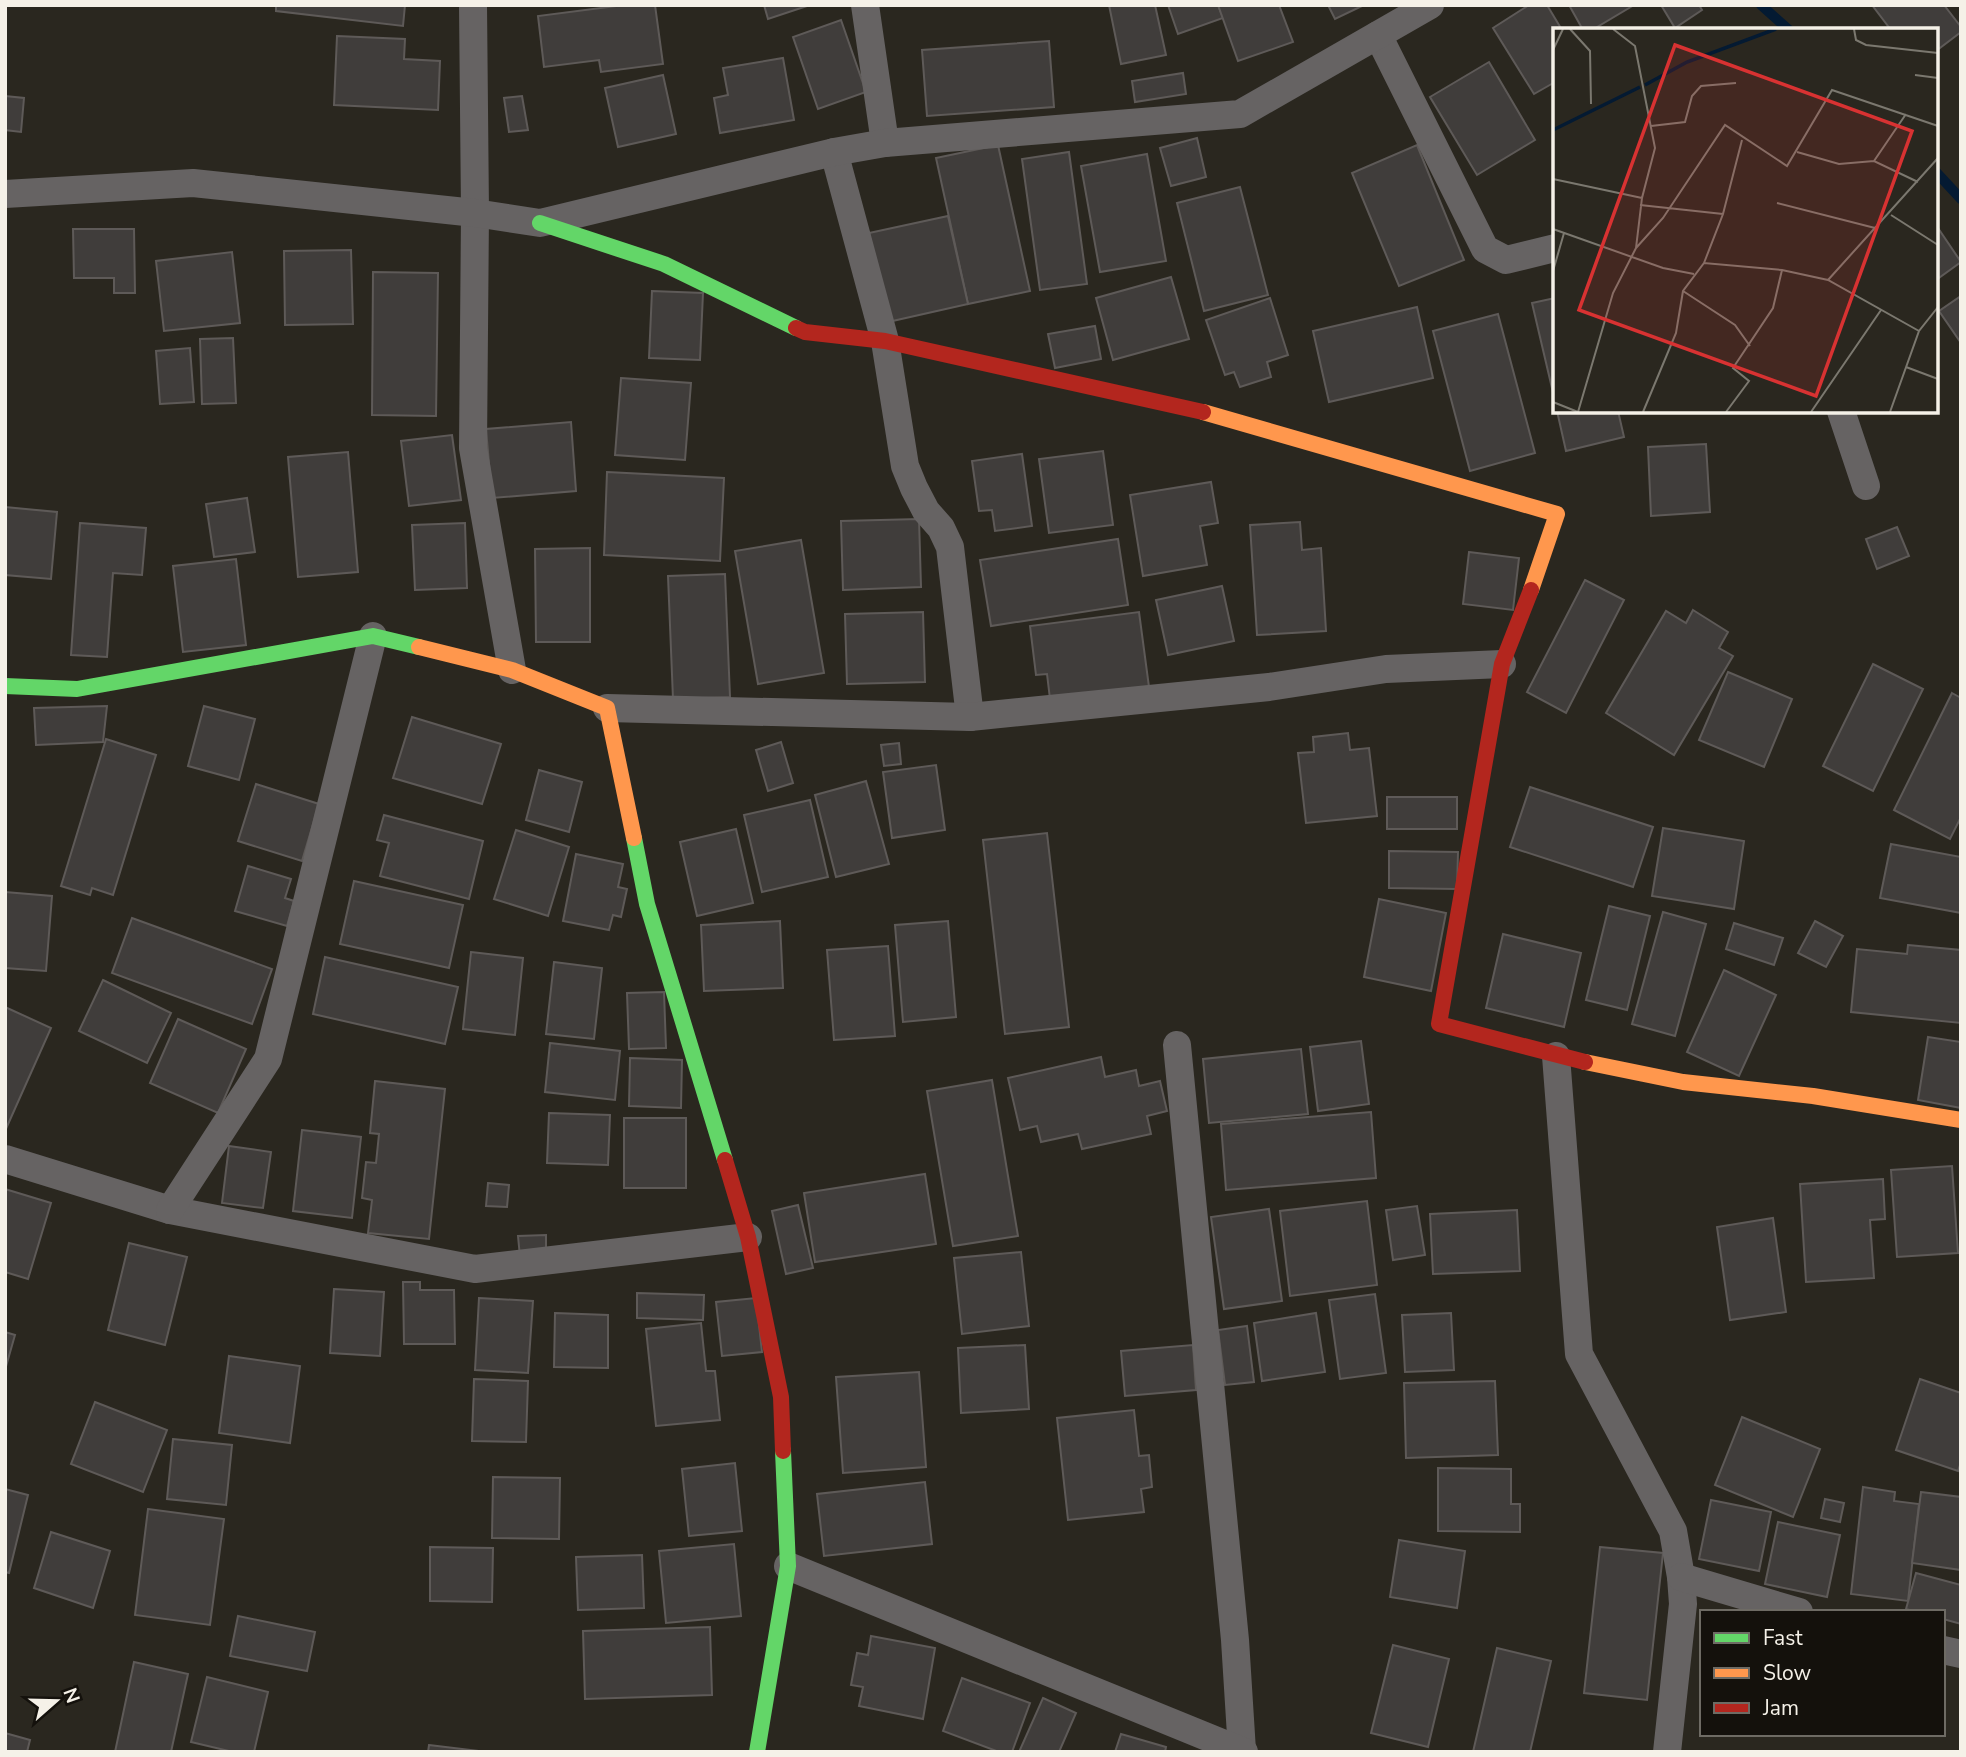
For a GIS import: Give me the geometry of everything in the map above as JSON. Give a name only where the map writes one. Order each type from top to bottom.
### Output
[{"type":"street","points":[[473,5],[473,448],[512,670]]},
{"type":"street","points":[[865,5],[885,143]]},
{"type":"street","points":[[540,223],[834,152],[885,143],[1240,114],[1430,5]]},
{"type":"street","points":[[1378,35],[1485,249],[1506,260],[1553,248]]},
{"type":"street","points":[[834,152],[886,341],[905,466],[926,511],[941,528],[950,547],[970,717]]},
{"type":"street","points":[[5,194],[193,183],[475,213],[540,223],[664,264],[805,332],[886,341],[1206,413],[1557,514],[1502,664],[1439,1024],[1556,1056],[1683,1082],[1812,1096],[1961,1120]]},
{"type":"street","points":[[1842,413],[1866,486]]},
{"type":"street","points":[[5,686],[76,689],[373,636],[512,670],[607,708],[970,717],[1269,687],[1386,669],[1502,664]]},
{"type":"street","points":[[170,1210],[268,1059],[373,636]]},
{"type":"street","points":[[607,708],[647,904],[748,1237],[781,1397],[788,1566],[757,1752]]},
{"type":"street","points":[[788,1566],[1243,1751],[1177,1045]]},
{"type":"street","points":[[1556,1056],[1579,1354],[1673,1531],[1681,1577],[1683,1604],[1667,1752]]},
{"type":"street","points":[[5,1159],[170,1210],[475,1269],[748,1237]]},
{"type":"street","points":[[1681,1577],[1793,1610]]},
{"type":"building","points":[[276,5],[405,5],[403,26],[276,11]]},
{"type":"building","points":[[624,5],[655,5],[663,64],[601,72],[599,60],[544,67],[538,16]]},
{"type":"building","points":[[764,5],[810,5],[768,19]]},
{"type":"building","points":[[1109,5],[1155,5],[1166,55],[1121,64]]},
{"type":"building","points":[[1168,5],[1218,5],[1223,18],[1178,34]]},
{"type":"building","points":[[1218,5],[1279,5],[1293,42],[1238,61]]},
{"type":"building","points":[[1328,5],[1364,5],[1335,19]]},
{"type":"building","points":[[1529,5],[1547,5],[1561,28],[1553,28],[1553,83],[1534,94],[1493,28]]},
{"type":"building","points":[[1569,5],[1634,5],[1595,28],[1582,28]]},
{"type":"building","points":[[1661,5],[1699,5],[1702,10],[1675,28]]},
{"type":"building","points":[[1872,5],[1944,5],[1961,27],[1961,32],[1938,49],[1938,28],[1889,28]]},
{"type":"building","points":[[841,20],[866,92],[818,109],[793,37]]},
{"type":"building","points":[[337,36],[405,39],[404,59],[440,61],[438,110],[334,105]]},
{"type":"building","points":[[1049,41],[1054,107],[927,116],[922,50]]},
{"type":"building","points":[[783,58],[794,120],[720,133],[714,98],[728,95],[723,68]]},
{"type":"building","points":[[1489,62],[1535,140],[1477,175],[1430,97]]},
{"type":"building","points":[[1183,73],[1186,94],[1135,102],[1132,81]]},
{"type":"building","points":[[663,75],[676,134],[618,147],[605,88]]},
{"type":"building","points":[[5,96],[24,98],[21,132],[5,130]]},
{"type":"building","points":[[522,96],[528,130],[509,132],[504,98]]},
{"type":"building","points":[[1197,138],[1206,177],[1171,186],[1160,148]]},
{"type":"building","points":[[998,145],[1030,291],[968,304],[936,158]]},
{"type":"building","points":[[1417,145],[1464,260],[1399,286],[1352,173]]},
{"type":"building","points":[[1069,152],[1087,284],[1040,290],[1022,159]]},
{"type":"building","points":[[1147,154],[1166,261],[1100,272],[1081,166]]},
{"type":"building","points":[[1240,187],[1268,295],[1204,311],[1177,203]]},
{"type":"building","points":[[948,216],[968,304],[888,322],[869,233]]},
{"type":"building","points":[[1938,228],[1961,262],[1938,279]]},
{"type":"building","points":[[73,229],[134,229],[135,293],[114,293],[114,278],[74,278]]},
{"type":"building","points":[[351,250],[353,324],[285,325],[284,251]]},
{"type":"building","points":[[232,252],[240,323],[164,331],[156,261]]},
{"type":"building","points":[[373,272],[438,273],[436,416],[372,415]]},
{"type":"building","points":[[1171,277],[1189,339],[1113,360],[1096,298]]},
{"type":"building","points":[[652,291],[703,293],[700,360],[649,358]]},
{"type":"building","points":[[1961,296],[1961,343],[1939,311]]},
{"type":"building","points":[[1270,298],[1288,355],[1267,362],[1271,377],[1240,387],[1234,372],[1225,375],[1206,320]]},
{"type":"building","points":[[1553,298],[1553,392],[1532,303]]},
{"type":"building","points":[[1417,307],[1433,378],[1329,402],[1313,331]]},
{"type":"building","points":[[1498,314],[1535,453],[1470,471],[1433,331]]},
{"type":"building","points":[[1095,326],[1101,359],[1055,368],[1048,334]]},
{"type":"building","points":[[233,338],[236,403],[202,404],[200,339]]},
{"type":"building","points":[[190,348],[194,402],[160,404],[156,351]]},
{"type":"building","points":[[621,378],[691,383],[685,460],[615,455]]},
{"type":"building","points":[[1557,413],[1618,413],[1624,437],[1566,451]]},
{"type":"building","points":[[571,422],[576,491],[492,498],[486,429]]},
{"type":"building","points":[[452,435],[461,500],[409,506],[401,441]]},
{"type":"building","points":[[1706,444],[1710,512],[1651,516],[1648,447]]},
{"type":"building","points":[[1103,451],[1113,525],[1049,533],[1039,459]]},
{"type":"building","points":[[348,452],[358,572],[298,577],[288,457]]},
{"type":"building","points":[[1022,454],[1032,526],[995,531],[992,510],[979,511],[972,461]]},
{"type":"building","points":[[607,472],[724,478],[720,561],[604,555]]},
{"type":"building","points":[[1211,482],[1218,523],[1200,526],[1207,565],[1143,576],[1130,495]]},
{"type":"building","points":[[247,498],[255,552],[214,557],[206,504]]},
{"type":"building","points":[[5,507],[57,512],[51,579],[5,575]]},
{"type":"building","points":[[919,519],[921,587],[843,590],[841,521]]},
{"type":"building","points":[[1300,522],[1302,550],[1321,548],[1326,631],[1257,635],[1250,525]]},
{"type":"building","points":[[80,523],[146,528],[142,575],[113,573],[107,657],[71,655]]},
{"type":"building","points":[[465,523],[467,588],[415,590],[412,525]]},
{"type":"building","points":[[1897,527],[1909,556],[1877,569],[1866,539]]},
{"type":"building","points":[[1118,539],[1128,605],[991,626],[980,560]]},
{"type":"building","points":[[801,540],[824,673],[758,684],[735,551]]},
{"type":"building","points":[[590,548],[590,642],[536,642],[535,549]]},
{"type":"building","points":[[1469,552],[1519,558],[1513,610],[1463,604]]},
{"type":"building","points":[[236,559],[246,645],[183,652],[173,566]]},
{"type":"building","points":[[725,574],[730,697],[673,699],[668,576]]},
{"type":"building","points":[[1585,580],[1624,600],[1566,713],[1527,692]]},
{"type":"building","points":[[1222,586],[1234,641],[1168,655],[1156,600]]},
{"type":"building","points":[[1693,610],[1728,632],[1719,648],[1733,656],[1674,755],[1606,713],[1666,611],[1686,623]]},
{"type":"building","points":[[923,612],[925,682],[847,684],[845,614]]},
{"type":"building","points":[[1139,612],[1149,687],[1050,699],[1047,674],[1036,675],[1030,626]]},
{"type":"building","points":[[1873,664],[1923,689],[1873,791],[1823,766]]},
{"type":"building","points":[[1728,672],[1792,699],[1764,767],[1699,740]]},
{"type":"building","points":[[1952,693],[1961,698],[1961,817],[1950,839],[1894,810]]},
{"type":"building","points":[[107,706],[103,742],[36,745],[34,708]]},
{"type":"building","points":[[204,706],[255,719],[239,780],[188,766]]},
{"type":"building","points":[[412,717],[501,744],[482,804],[393,778]]},
{"type":"building","points":[[1348,733],[1350,750],[1369,748],[1377,816],[1306,823],[1298,753],[1314,752],[1313,737]]},
{"type":"building","points":[[106,739],[156,755],[113,895],[92,888],[90,895],[61,886]]},
{"type":"building","points":[[781,742],[793,783],[768,791],[756,750]]},
{"type":"building","points":[[899,743],[901,764],[884,766],[881,745]]},
{"type":"building","points":[[936,765],[945,830],[892,838],[883,772]]},
{"type":"building","points":[[539,770],[582,782],[569,832],[526,820]]},
{"type":"building","points":[[866,781],[889,864],[836,877],[815,795]]},
{"type":"building","points":[[256,784],[319,804],[302,861],[238,841]]},
{"type":"building","points":[[1530,787],[1653,827],[1633,887],[1510,847]]},
{"type":"building","points":[[1387,797],[1457,797],[1457,829],[1387,829]]},
{"type":"building","points":[[810,800],[828,877],[762,892],[744,815]]},
{"type":"building","points":[[384,815],[483,841],[469,899],[380,876],[389,843],[377,840]]},
{"type":"building","points":[[1663,828],[1744,841],[1734,909],[1652,896]]},
{"type":"building","points":[[736,829],[753,903],[697,916],[680,842]]},
{"type":"building","points":[[516,830],[569,847],[548,916],[494,899]]},
{"type":"building","points":[[1047,833],[1069,1027],[1005,1034],[983,840]]},
{"type":"building","points":[[1891,844],[1961,857],[1961,913],[1880,898]]},
{"type":"building","points":[[1389,851],[1458,852],[1457,889],[1389,888]]},
{"type":"building","points":[[576,854],[623,864],[618,887],[627,889],[621,917],[613,915],[609,930],[563,921]]},
{"type":"building","points":[[248,866],[291,879],[285,898],[294,901],[287,926],[235,911]]},
{"type":"building","points":[[354,881],[463,905],[449,968],[340,944]]},
{"type":"building","points":[[5,892],[52,896],[46,971],[5,968]]},
{"type":"building","points":[[1379,899],[1446,913],[1431,991],[1364,977]]},
{"type":"building","points":[[1609,906],[1650,916],[1627,1010],[1586,1000]]},
{"type":"building","points":[[1663,912],[1706,924],[1675,1036],[1632,1024]]},
{"type":"building","points":[[132,918],[272,969],[252,1024],[112,973]]},
{"type":"building","points":[[780,921],[783,988],[704,991],[701,925]]},
{"type":"building","points":[[948,921],[956,1017],[903,1022],[895,925]]},
{"type":"building","points":[[1815,921],[1843,936],[1826,967],[1798,953]]},
{"type":"building","points":[[1734,923],[1783,938],[1774,965],[1726,949]]},
{"type":"building","points":[[1503,934],[1581,953],[1564,1027],[1486,1008]]},
{"type":"building","points":[[1908,945],[1961,950],[1961,1023],[1851,1012],[1857,949],[1907,954]]},
{"type":"building","points":[[888,946],[895,1036],[834,1040],[827,950]]},
{"type":"building","points":[[471,952],[523,958],[515,1035],[463,1029]]},
{"type":"building","points":[[325,957],[458,987],[445,1044],[313,1014]]},
{"type":"building","points":[[554,962],[602,968],[594,1039],[546,1034]]},
{"type":"building","points":[[1724,970],[1776,995],[1739,1076],[1687,1052]]},
{"type":"building","points":[[103,980],[171,1013],[147,1063],[79,1031]]},
{"type":"building","points":[[664,992],[666,1048],[629,1049],[627,993]]},
{"type":"building","points":[[5,1007],[51,1028],[5,1131]]},
{"type":"building","points":[[178,1019],[246,1049],[218,1113],[150,1083]]},
{"type":"building","points":[[1928,1037],[1961,1042],[1961,1108],[1918,1100]]},
{"type":"building","points":[[1361,1041],[1369,1104],[1318,1111],[1310,1047]]},
{"type":"building","points":[[550,1043],[620,1051],[615,1100],[545,1092]]},
{"type":"building","points":[[1301,1049],[1308,1114],[1209,1123],[1203,1059]]},
{"type":"building","points":[[1101,1057],[1105,1077],[1136,1070],[1139,1086],[1160,1081],[1167,1111],[1147,1116],[1151,1134],[1082,1149],[1078,1134],[1041,1142],[1037,1126],[1020,1130],[1008,1078]]},
{"type":"building","points":[[630,1058],[682,1060],[681,1108],[629,1106]]},
{"type":"building","points":[[992,1080],[1018,1236],[953,1246],[927,1091]]},
{"type":"building","points":[[375,1081],[445,1089],[429,1239],[368,1233],[372,1200],[362,1198],[366,1162],[376,1163],[379,1134],[370,1133]]},
{"type":"building","points":[[1371,1112],[1376,1178],[1226,1190],[1221,1124]]},
{"type":"building","points":[[549,1113],[610,1115],[608,1165],[547,1163]]},
{"type":"building","points":[[624,1118],[686,1118],[686,1188],[624,1188]]},
{"type":"building","points":[[302,1130],[361,1137],[352,1218],[293,1211]]},
{"type":"building","points":[[229,1146],[271,1152],[263,1208],[222,1203]]},
{"type":"building","points":[[1952,1166],[1958,1253],[1897,1257],[1891,1170]]},
{"type":"building","points":[[925,1174],[936,1244],[815,1262],[804,1193]]},
{"type":"building","points":[[1883,1179],[1885,1219],[1870,1220],[1874,1278],[1806,1282],[1800,1184]]},
{"type":"building","points":[[488,1183],[509,1185],[507,1207],[486,1206]]},
{"type":"building","points":[[5,1189],[51,1203],[28,1279],[5,1272]]},
{"type":"building","points":[[1367,1201],[1377,1285],[1290,1296],[1280,1211]]},
{"type":"building","points":[[798,1205],[813,1268],[786,1274],[772,1211]]},
{"type":"building","points":[[1417,1206],[1425,1255],[1393,1260],[1386,1210]]},
{"type":"building","points":[[1269,1209],[1282,1301],[1224,1309],[1211,1217]]},
{"type":"building","points":[[1517,1210],[1520,1271],[1433,1274],[1430,1214]]},
{"type":"building","points":[[1773,1218],[1786,1312],[1730,1320],[1717,1227]]},
{"type":"building","points":[[546,1235],[546,1256],[520,1257],[518,1236]]},
{"type":"building","points":[[129,1243],[187,1257],[165,1345],[108,1330]]},
{"type":"building","points":[[1021,1252],[1029,1326],[962,1334],[954,1258]]},
{"type":"building","points":[[403,1282],[420,1282],[420,1290],[454,1290],[455,1344],[404,1344]]},
{"type":"building","points":[[334,1289],[384,1292],[380,1356],[330,1353]]},
{"type":"building","points":[[637,1293],[704,1295],[703,1320],[637,1318]]},
{"type":"building","points":[[1375,1294],[1386,1373],[1340,1379],[1329,1300]]},
{"type":"building","points":[[479,1298],[533,1301],[528,1373],[475,1370]]},
{"type":"building","points":[[756,1298],[762,1352],[722,1356],[716,1302]]},
{"type":"building","points":[[555,1313],[608,1315],[608,1368],[554,1367]]},
{"type":"building","points":[[1316,1313],[1325,1372],[1262,1381],[1254,1323]]},
{"type":"building","points":[[1451,1313],[1454,1370],[1405,1372],[1402,1315]]},
{"type":"building","points":[[701,1323],[706,1371],[715,1371],[720,1420],[656,1426],[646,1329]]},
{"type":"building","points":[[1247,1326],[1254,1382],[1225,1385],[1218,1330]]},
{"type":"building","points":[[5,1332],[15,1335],[5,1370]]},
{"type":"building","points":[[1025,1345],[1029,1409],[961,1413],[958,1348]]},
{"type":"building","points":[[1193,1345],[1196,1390],[1125,1396],[1121,1351]]},
{"type":"building","points":[[229,1356],[300,1366],[290,1443],[219,1433]]},
{"type":"building","points":[[919,1372],[926,1467],[843,1473],[836,1377]]},
{"type":"building","points":[[474,1379],[528,1381],[526,1442],[472,1441]]},
{"type":"building","points":[[1920,1379],[1961,1393],[1961,1462],[1958,1471],[1896,1450]]},
{"type":"building","points":[[1495,1381],[1498,1455],[1406,1458],[1404,1383]]},
{"type":"building","points":[[95,1402],[167,1430],[143,1492],[71,1464]]},
{"type":"building","points":[[1134,1410],[1139,1456],[1149,1455],[1152,1487],[1141,1489],[1144,1512],[1068,1520],[1057,1418]]},
{"type":"building","points":[[1742,1417],[1820,1449],[1793,1517],[1715,1485]]},
{"type":"building","points":[[173,1439],[232,1445],[226,1505],[167,1499]]},
{"type":"building","points":[[735,1463],[742,1531],[689,1536],[682,1469]]},
{"type":"building","points":[[1438,1468],[1511,1469],[1511,1504],[1520,1504],[1520,1532],[1438,1531]]},
{"type":"building","points":[[493,1477],[560,1478],[559,1539],[492,1538]]},
{"type":"building","points":[[925,1482],[932,1544],[824,1556],[817,1494]]},
{"type":"building","points":[[1863,1487],[1895,1492],[1894,1501],[1919,1504],[1908,1601],[1851,1594]]},
{"type":"building","points":[[5,1489],[28,1495],[9,1573],[5,1572]]},
{"type":"building","points":[[1921,1492],[1961,1497],[1961,1570],[1912,1563]]},
{"type":"building","points":[[1825,1499],[1844,1503],[1840,1522],[1821,1518]]},
{"type":"building","points":[[1711,1500],[1771,1512],[1759,1571],[1699,1559]]},
{"type":"building","points":[[148,1509],[224,1519],[210,1625],[135,1615]]},
{"type":"building","points":[[1778,1522],[1840,1535],[1827,1597],[1765,1584]]},
{"type":"building","points":[[51,1532],[110,1551],[93,1608],[34,1588]]},
{"type":"building","points":[[1399,1540],[1465,1551],[1457,1608],[1390,1597]]},
{"type":"building","points":[[734,1544],[741,1616],[666,1623],[659,1551]]},
{"type":"building","points":[[430,1547],[493,1548],[492,1602],[430,1601]]},
{"type":"building","points":[[1600,1547],[1663,1553],[1647,1700],[1584,1693]]},
{"type":"building","points":[[642,1555],[644,1608],[578,1610],[576,1557]]},
{"type":"building","points":[[1916,1573],[1961,1585],[1961,1624],[1945,1620],[1945,1610],[1906,1609]]},
{"type":"building","points":[[238,1616],[315,1632],[307,1671],[230,1656]]},
{"type":"building","points":[[710,1627],[712,1695],[585,1699],[583,1631]]},
{"type":"building","points":[[871,1636],[935,1648],[923,1719],[859,1706],[863,1687],[851,1685],[857,1653],[868,1655]]},
{"type":"building","points":[[1393,1645],[1449,1659],[1428,1747],[1371,1733]]},
{"type":"building","points":[[1497,1648],[1551,1661],[1530,1752],[1473,1752]]},
{"type":"building","points":[[134,1662],[188,1674],[171,1752],[115,1752]]},
{"type":"building","points":[[207,1677],[268,1692],[254,1752],[233,1752],[191,1742]]},
{"type":"building","points":[[962,1678],[1030,1703],[1012,1752],[999,1752],[943,1731]]},
{"type":"building","points":[[1043,1698],[1076,1713],[1059,1752],[1019,1752]]},
{"type":"building","points":[[5,1733],[30,1740],[27,1752],[5,1752]]},
{"type":"building","points":[[1121,1734],[1166,1747],[1165,1752],[1115,1752]]},
{"type":"building","points":[[429,1745],[487,1752],[428,1752]]},
{"type":"waterway","points":[[1761,5],[1787,28]]},
{"type":"waterway","points":[[1938,174],[1961,199]]},
{"type":"traffic: fast","points":[[540,223],[664,264],[796,328]]},
{"type":"traffic: fast","points":[[5,686],[77,689],[373,636],[419,647]]},
{"type":"traffic: fast","points":[[634,838],[647,904],[725,1160]]},
{"type":"traffic: fast","points":[[757,1752],[788,1566],[783,1451]]},
{"type":"traffic: slow","points":[[1203,412],[1557,514],[1531,590]]},
{"type":"traffic: slow","points":[[419,647],[512,670],[607,708],[634,838]]},
{"type":"traffic: slow","points":[[1585,1062],[1683,1082],[1813,1096],[1961,1120]]},
{"type":"traffic: jam","points":[[796,328],[805,332],[885,341],[1203,412]]},
{"type":"traffic: jam","points":[[1531,590],[1502,664],[1439,1024],[1585,1062]]},
{"type":"traffic: jam","points":[[725,1160],[748,1237],[781,1397],[783,1451]]}]
